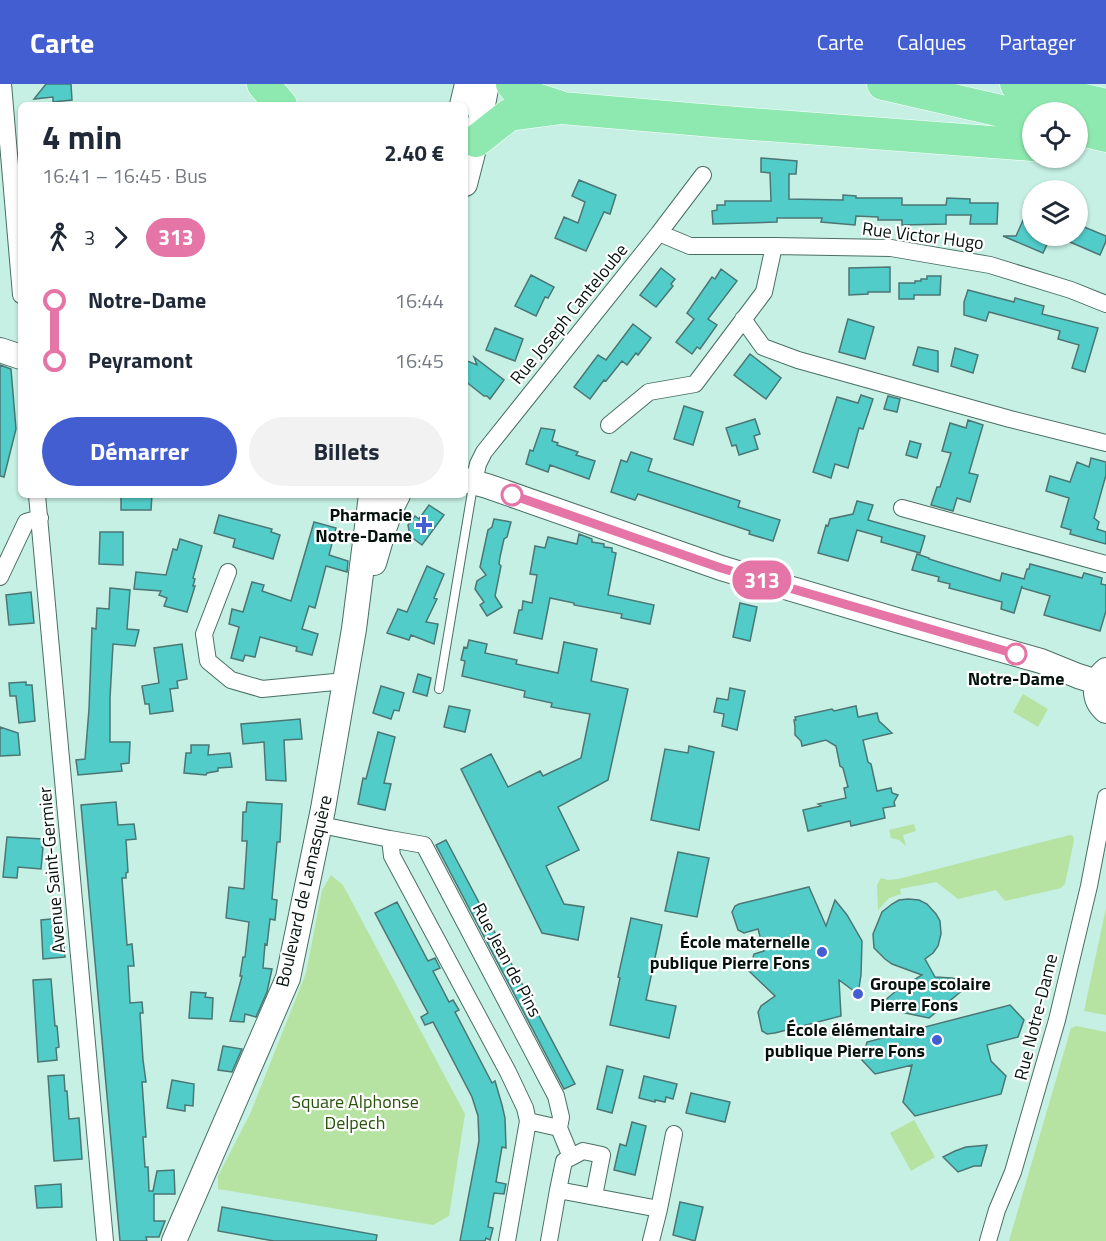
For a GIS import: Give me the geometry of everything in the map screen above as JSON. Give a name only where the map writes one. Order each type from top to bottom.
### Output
[{"type":"highway","points":[[263,84],[278,102]]},
{"type":"highway","points":[[512,84],[520,94],[562,108]]},
{"type":"highway","points":[[883,84],[1022,116]]},
{"type":"highway","points":[[1016,84],[1106,105]]},
{"type":"highway","points":[[476,141],[509,115],[562,108],[1022,144]]},
{"type":"highway","points":[[1088,131],[1106,135]]},
{"type":"highway","points":[[1088,151],[1106,153]]},
{"type":"main road","points":[[463,102],[467,84]]},
{"type":"main road","points":[[468,172],[487,84]]},
{"type":"main road","points":[[0,350],[18,356]]},
{"type":"main road","points":[[470,481],[721,568],[1041,661],[1078,676],[1102,676]]},
{"type":"main road","name":"Boulevard de Lamasquère","points":[[180,1239],[288,978],[321,825],[354,629],[371,498]]},
{"type":"main road","name":"Boulevard de Lamasquère","points":[[354,629],[386,522],[396,498]]},
{"type":"main road","points":[[1102,676],[1095,688],[1098,703],[1106,711]]},
{"type":"street","points":[[3,84],[18,260]]},
{"type":"street","name":"Rue Joseph Canteloube","points":[[470,481],[484,452],[703,175]]},
{"type":"street","name":"Rue Victor Hugo","points":[[659,232],[690,246],[891,248],[990,264],[1071,290],[1106,304]]},
{"type":"street","points":[[609,425],[649,392],[695,384],[764,292],[774,246]]},
{"type":"street","points":[[743,319],[763,347],[798,360],[1010,419],[1106,443]]},
{"type":"street","name":"Avenue Saint-Germier","points":[[37,498],[105,1241]]},
{"type":"street","points":[[902,508],[1106,564]]},
{"type":"street","points":[[0,577],[26,522],[39,518]]},
{"type":"street","points":[[228,572],[204,634],[208,661],[231,680],[262,689],[345,681]]},
{"type":"street","name":"Rue Notre-Dame","points":[[988,1241],[997,1210],[1013,1172],[1057,1020],[1089,886],[1106,797]]},
{"type":"street","name":"Rue Jean de Pins","points":[[321,825],[424,845],[556,1096],[561,1117],[559,1128],[571,1157]]},
{"type":"street","points":[[390,839],[392,856],[525,1108],[528,1121],[507,1241]]},
{"type":"street","points":[[528,1121],[559,1128]]},
{"type":"street","points":[[651,1241],[674,1134]]},
{"type":"street","points":[[549,1241],[564,1161],[583,1151],[602,1155],[594,1196]]},
{"type":"street","points":[[558,1190],[659,1209]]},
{"type":"lane","points":[[439,689],[467,498]]},
{"type":"green space","points":[[1023,694],[1048,709],[1038,727],[1013,712]]},
{"type":"green space","points":[[914,824],[916,831],[903,835],[906,846],[899,840],[891,838],[889,830]]},
{"type":"green space","points":[[1070,835],[1074,840],[1065,884],[1061,888],[1005,901],[996,890],[958,899],[936,882],[900,889],[901,894],[889,898],[878,910],[877,885],[881,878],[898,879]]},
{"type":"green space","name":"Square Alphonse Delpech","points":[[331,875],[343,885],[465,1114],[449,1216],[433,1225],[218,1189],[218,1176],[250,1114],[306,973],[322,890]]},
{"type":"green space","points":[[1106,908],[1106,1015],[1084,1011]]},
{"type":"green space","points":[[1076,1026],[1106,1032],[1106,1241],[1009,1241],[1071,1028]]},
{"type":"green space","points":[[914,1120],[935,1157],[911,1171],[890,1133]]},
{"type":"building","points":[[46,84],[71,84],[72,100],[53,102],[53,97],[34,99]]},
{"type":"building","points":[[761,158],[797,161],[796,174],[789,174],[789,199],[843,200],[843,195],[856,196],[856,198],[902,198],[902,205],[946,205],[947,198],[970,199],[970,203],[998,203],[997,224],[970,224],[971,215],[946,215],[946,224],[902,225],[902,220],[878,220],[878,217],[856,216],[855,225],[821,222],[822,218],[777,218],[777,222],[713,224],[712,211],[717,210],[717,205],[725,205],[725,201],[771,201],[770,173],[761,172]]},
{"type":"building","points":[[579,180],[616,195],[610,214],[604,212],[586,251],[555,238],[564,217],[578,223],[585,202],[572,196]]},
{"type":"building","points":[[1022,222],[1022,244],[1003,236],[1016,236]]},
{"type":"building","points":[[1088,229],[1106,236],[1100,255],[1079,246],[1088,246]]},
{"type":"building","points":[[1027,246],[1046,246],[1043,253]]},
{"type":"building","points":[[890,267],[890,292],[849,295],[849,268]]},
{"type":"building","points":[[661,268],[675,279],[671,284],[673,286],[656,307],[640,295]]},
{"type":"building","points":[[721,269],[737,281],[708,319],[717,325],[700,349],[697,347],[692,354],[676,342],[694,319],[687,313],[712,277],[715,279]]},
{"type":"building","points":[[531,275],[554,287],[548,298],[545,297],[536,316],[515,306]]},
{"type":"building","points":[[927,276],[941,276],[940,295],[914,295],[914,299],[899,299],[899,283],[915,283],[921,279],[927,279]]},
{"type":"building","points":[[968,290],[1014,302],[1015,298],[1044,306],[1042,314],[1098,328],[1085,372],[1072,368],[1079,345],[1058,339],[1060,331],[989,312],[986,321],[964,315],[964,302]]},
{"type":"building","points":[[848,319],[874,327],[865,359],[839,352]]},
{"type":"building","points":[[633,324],[651,338],[627,365],[622,361],[590,399],[574,387],[598,355],[606,360]]},
{"type":"building","points":[[495,328],[523,339],[515,361],[486,350]]},
{"type":"building","points":[[918,347],[938,351],[938,372],[913,365]]},
{"type":"building","points":[[955,348],[978,355],[973,373],[951,366]]},
{"type":"building","points":[[750,354],[781,378],[766,399],[734,375]]},
{"type":"building","points":[[474,357],[504,380],[490,399],[468,383],[468,361],[477,365]]},
{"type":"building","points":[[0,365],[11,369],[16,429],[4,477],[0,476]]},
{"type":"building","points":[[861,395],[873,399],[863,429],[859,428],[848,468],[835,464],[831,478],[813,472],[837,397],[858,403]]},
{"type":"building","points":[[888,396],[900,399],[897,412],[884,409]]},
{"type":"building","points":[[684,406],[703,412],[693,445],[674,439]]},
{"type":"building","points":[[755,419],[760,434],[754,436],[758,449],[739,455],[736,445],[732,446],[726,428]]},
{"type":"building","points":[[968,420],[983,425],[969,473],[978,475],[970,502],[957,498],[953,511],[931,505],[937,487],[940,487],[951,453],[942,451],[950,423],[966,428]]},
{"type":"building","points":[[541,428],[555,430],[552,441],[558,443],[557,445],[578,452],[576,455],[595,461],[589,479],[550,465],[548,472],[526,464]]},
{"type":"building","points":[[910,441],[921,444],[917,458],[906,455]]},
{"type":"building","points":[[631,452],[652,459],[648,471],[740,501],[738,507],[780,520],[773,541],[749,534],[750,531],[638,494],[635,500],[611,492],[621,460],[627,462]]},
{"type":"building","points":[[1091,458],[1106,462],[1106,475],[1094,518],[1099,522],[1097,529],[1106,532],[1106,544],[1070,534],[1071,530],[1061,527],[1069,498],[1046,491],[1050,476],[1070,482],[1077,462],[1089,467]]},
{"type":"building","points":[[121,498],[152,498],[151,510],[121,510]]},
{"type":"building","points":[[857,501],[873,505],[868,520],[925,536],[920,553],[881,542],[882,537],[857,530],[848,561],[818,553],[830,519],[853,514]]},
{"type":"building","points":[[429,505],[444,515],[422,545],[410,536],[408,525],[415,516],[419,519]]},
{"type":"building","points":[[219,515],[272,529],[271,532],[280,535],[273,559],[233,547],[235,539],[214,533]]},
{"type":"building","points":[[494,519],[511,522],[500,557],[501,566],[495,596],[502,607],[487,616],[480,605],[484,602],[475,589],[477,581],[486,575],[480,567],[488,530],[492,527]]},
{"type":"building","points":[[314,522],[336,528],[329,555],[348,561],[347,572],[326,566],[315,608],[309,606],[302,629],[318,634],[312,655],[296,651],[297,647],[260,637],[255,657],[245,655],[243,661],[231,658],[239,627],[229,624],[232,609],[243,612],[252,582],[264,585],[262,591],[291,601]]},
{"type":"building","points":[[100,532],[123,532],[123,565],[99,564]]},
{"type":"building","points":[[579,534],[592,539],[592,542],[612,548],[612,552],[616,553],[608,595],[654,605],[650,624],[621,618],[622,614],[550,598],[542,639],[514,633],[523,601],[532,603],[537,575],[530,574],[535,546],[545,548],[548,537],[577,544]]},
{"type":"building","points":[[180,539],[202,546],[193,578],[195,579],[193,586],[195,586],[187,612],[164,606],[167,598],[159,595],[161,591],[134,589],[136,572],[166,575],[173,549],[177,550]]},
{"type":"building","points":[[917,554],[1000,581],[1002,573],[1024,579],[1030,564],[1082,578],[1084,573],[1102,578],[1101,584],[1106,585],[1106,611],[1100,631],[1044,615],[1050,596],[1022,588],[1022,586],[1014,613],[1001,609],[1002,602],[949,588],[950,584],[938,581],[939,577],[912,570]]},
{"type":"building","points":[[427,566],[444,574],[434,598],[437,599],[426,622],[438,624],[434,644],[411,635],[409,640],[387,633],[398,609],[407,612]]},
{"type":"building","points":[[110,588],[130,590],[127,629],[139,630],[135,646],[113,644],[110,742],[130,742],[129,763],[121,764],[122,771],[78,775],[76,760],[85,759],[92,628],[96,629],[97,608],[109,609]]},
{"type":"building","points":[[31,592],[34,623],[9,625],[6,595]]},
{"type":"building","points":[[740,603],[757,607],[750,641],[733,637]]},
{"type":"building","points":[[469,640],[487,644],[485,653],[517,660],[516,664],[558,673],[564,642],[597,649],[591,681],[628,689],[608,780],[558,807],[579,850],[546,866],[564,904],[584,907],[578,940],[542,933],[461,769],[491,754],[508,787],[540,771],[543,776],[581,758],[590,714],[551,707],[552,703],[524,697],[525,691],[462,676],[465,661],[461,660],[464,647],[467,648]]},
{"type":"building","points":[[182,644],[187,679],[177,681],[178,688],[170,689],[173,711],[150,714],[149,704],[145,704],[142,686],[159,683],[154,648]]},
{"type":"building","points":[[418,674],[431,678],[427,696],[413,692]]},
{"type":"building","points":[[26,682],[26,685],[32,685],[35,721],[19,723],[16,696],[10,696],[9,683]]},
{"type":"building","points":[[381,686],[404,693],[399,711],[394,710],[391,719],[373,713]]},
{"type":"building","points":[[730,688],[745,691],[737,730],[722,726],[724,714],[714,712],[717,698],[728,700]]},
{"type":"building","points":[[449,706],[470,710],[465,732],[444,727]]},
{"type":"building","points":[[856,706],[858,717],[877,713],[879,721],[892,733],[863,740],[877,791],[891,788],[892,793],[898,795],[894,802],[895,806],[883,808],[885,818],[851,826],[850,821],[808,831],[803,810],[846,798],[844,788],[848,787],[836,746],[826,740],[802,746],[801,741],[795,735],[795,717]]},
{"type":"building","points":[[300,719],[302,739],[284,740],[286,781],[266,780],[264,742],[243,744],[241,724]]},
{"type":"building","points":[[0,727],[18,733],[20,755],[0,756]]},
{"type":"building","points":[[378,732],[395,737],[384,783],[391,784],[385,810],[358,804],[363,778],[366,779]]},
{"type":"building","points":[[191,745],[209,745],[208,755],[230,753],[232,767],[218,768],[218,771],[206,775],[184,773],[186,753],[191,753]]},
{"type":"building","points":[[689,746],[714,752],[699,830],[651,820],[665,749],[688,753]]},
{"type":"building","points":[[116,802],[118,825],[134,824],[136,839],[126,840],[128,872],[126,878],[122,878],[127,945],[132,944],[134,966],[128,966],[130,1003],[142,1002],[143,1013],[140,1013],[146,1082],[142,1082],[146,1137],[143,1137],[149,1191],[153,1191],[157,1171],[174,1170],[175,1194],[154,1194],[154,1221],[165,1221],[159,1237],[146,1237],[147,1241],[120,1241],[81,805]]},
{"type":"building","points":[[247,802],[282,804],[280,842],[277,842],[272,899],[277,900],[275,920],[270,919],[263,968],[272,969],[267,992],[256,1017],[245,1014],[244,1022],[230,1021],[242,976],[240,976],[243,957],[245,957],[249,922],[226,918],[229,887],[244,889],[247,841],[242,841],[243,812],[246,812]]},
{"type":"building","points":[[7,837],[43,839],[41,869],[18,867],[17,878],[3,877]]},
{"type":"building","points":[[446,840],[575,1084],[564,1089],[436,845]]},
{"type":"building","points":[[678,852],[709,858],[697,917],[665,911]]},
{"type":"building","points":[[809,887],[826,926],[835,900],[862,941],[858,994],[839,980],[841,1016],[767,1034],[762,1031],[758,1012],[761,1006],[775,996],[749,971],[754,954],[764,951],[758,929],[744,933],[738,930],[732,912],[739,904]]},
{"type":"building","points":[[899,900],[919,900],[927,904],[940,921],[941,934],[938,946],[925,959],[935,977],[952,978],[971,983],[929,1018],[877,1007],[896,991],[922,975],[892,964],[874,948],[873,934],[882,912]]},
{"type":"building","points":[[397,902],[428,961],[435,958],[440,968],[433,971],[449,1002],[453,1000],[459,1010],[455,1012],[492,1083],[495,1081],[502,1105],[506,1148],[502,1147],[496,1182],[506,1184],[504,1194],[494,1193],[488,1227],[493,1228],[490,1240],[486,1238],[485,1241],[460,1241],[479,1141],[478,1116],[472,1097],[433,1022],[425,1025],[421,1017],[428,1013],[375,913]]},
{"type":"building","points":[[61,918],[65,957],[43,959],[41,920]]},
{"type":"building","points":[[631,918],[662,925],[646,1000],[676,1006],[669,1038],[610,1025]]},
{"type":"building","points":[[51,979],[59,1047],[56,1048],[57,1060],[38,1062],[33,980]]},
{"type":"building","points":[[191,992],[206,993],[205,997],[213,998],[212,1019],[189,1018]]},
{"type":"building","points":[[1010,1005],[1024,1020],[1018,1037],[987,1045],[991,1061],[1006,1076],[1001,1094],[915,1116],[903,1102],[912,1065],[875,1074],[862,1060],[867,1042]]},
{"type":"building","points":[[223,1046],[242,1049],[232,1072],[218,1070]]},
{"type":"building","points":[[607,1066],[623,1070],[612,1113],[597,1109]]},
{"type":"building","points":[[64,1075],[69,1119],[79,1118],[82,1159],[54,1161],[48,1076]]},
{"type":"building","points":[[644,1076],[677,1084],[673,1099],[666,1097],[665,1102],[655,1100],[655,1102],[639,1098]]},
{"type":"building","points":[[172,1080],[194,1084],[193,1106],[185,1105],[185,1111],[167,1108]]},
{"type":"building","points":[[691,1093],[730,1102],[725,1122],[686,1113]]},
{"type":"building","points":[[632,1122],[646,1126],[635,1175],[614,1170],[620,1144],[626,1146]]},
{"type":"building","points":[[987,1145],[981,1166],[958,1172],[943,1157],[966,1147]]},
{"type":"building","points":[[61,1184],[62,1207],[37,1208],[35,1186]]},
{"type":"building","points":[[680,1202],[703,1207],[695,1241],[673,1235]]},
{"type":"building","points":[[222,1207],[377,1235],[376,1241],[274,1241],[218,1231]]},
{"type":"bus line","name":"313","points":[[512,495],[721,568],[1016,654]]},
{"type":"place","name":"Pharmacie Notre-Dame","points":[[424,525]]},
{"type":"place","name":"Notre-Dame","points":[[1016,654]]},
{"type":"place","name":"École maternelle publique Pierre Fons","points":[[822,952]]},
{"type":"place","name":"Groupe scolaire Pierre Fons","points":[[858,994]]},
{"type":"place","name":"École élémentaire publique Pierre Fons","points":[[937,1040]]}]
